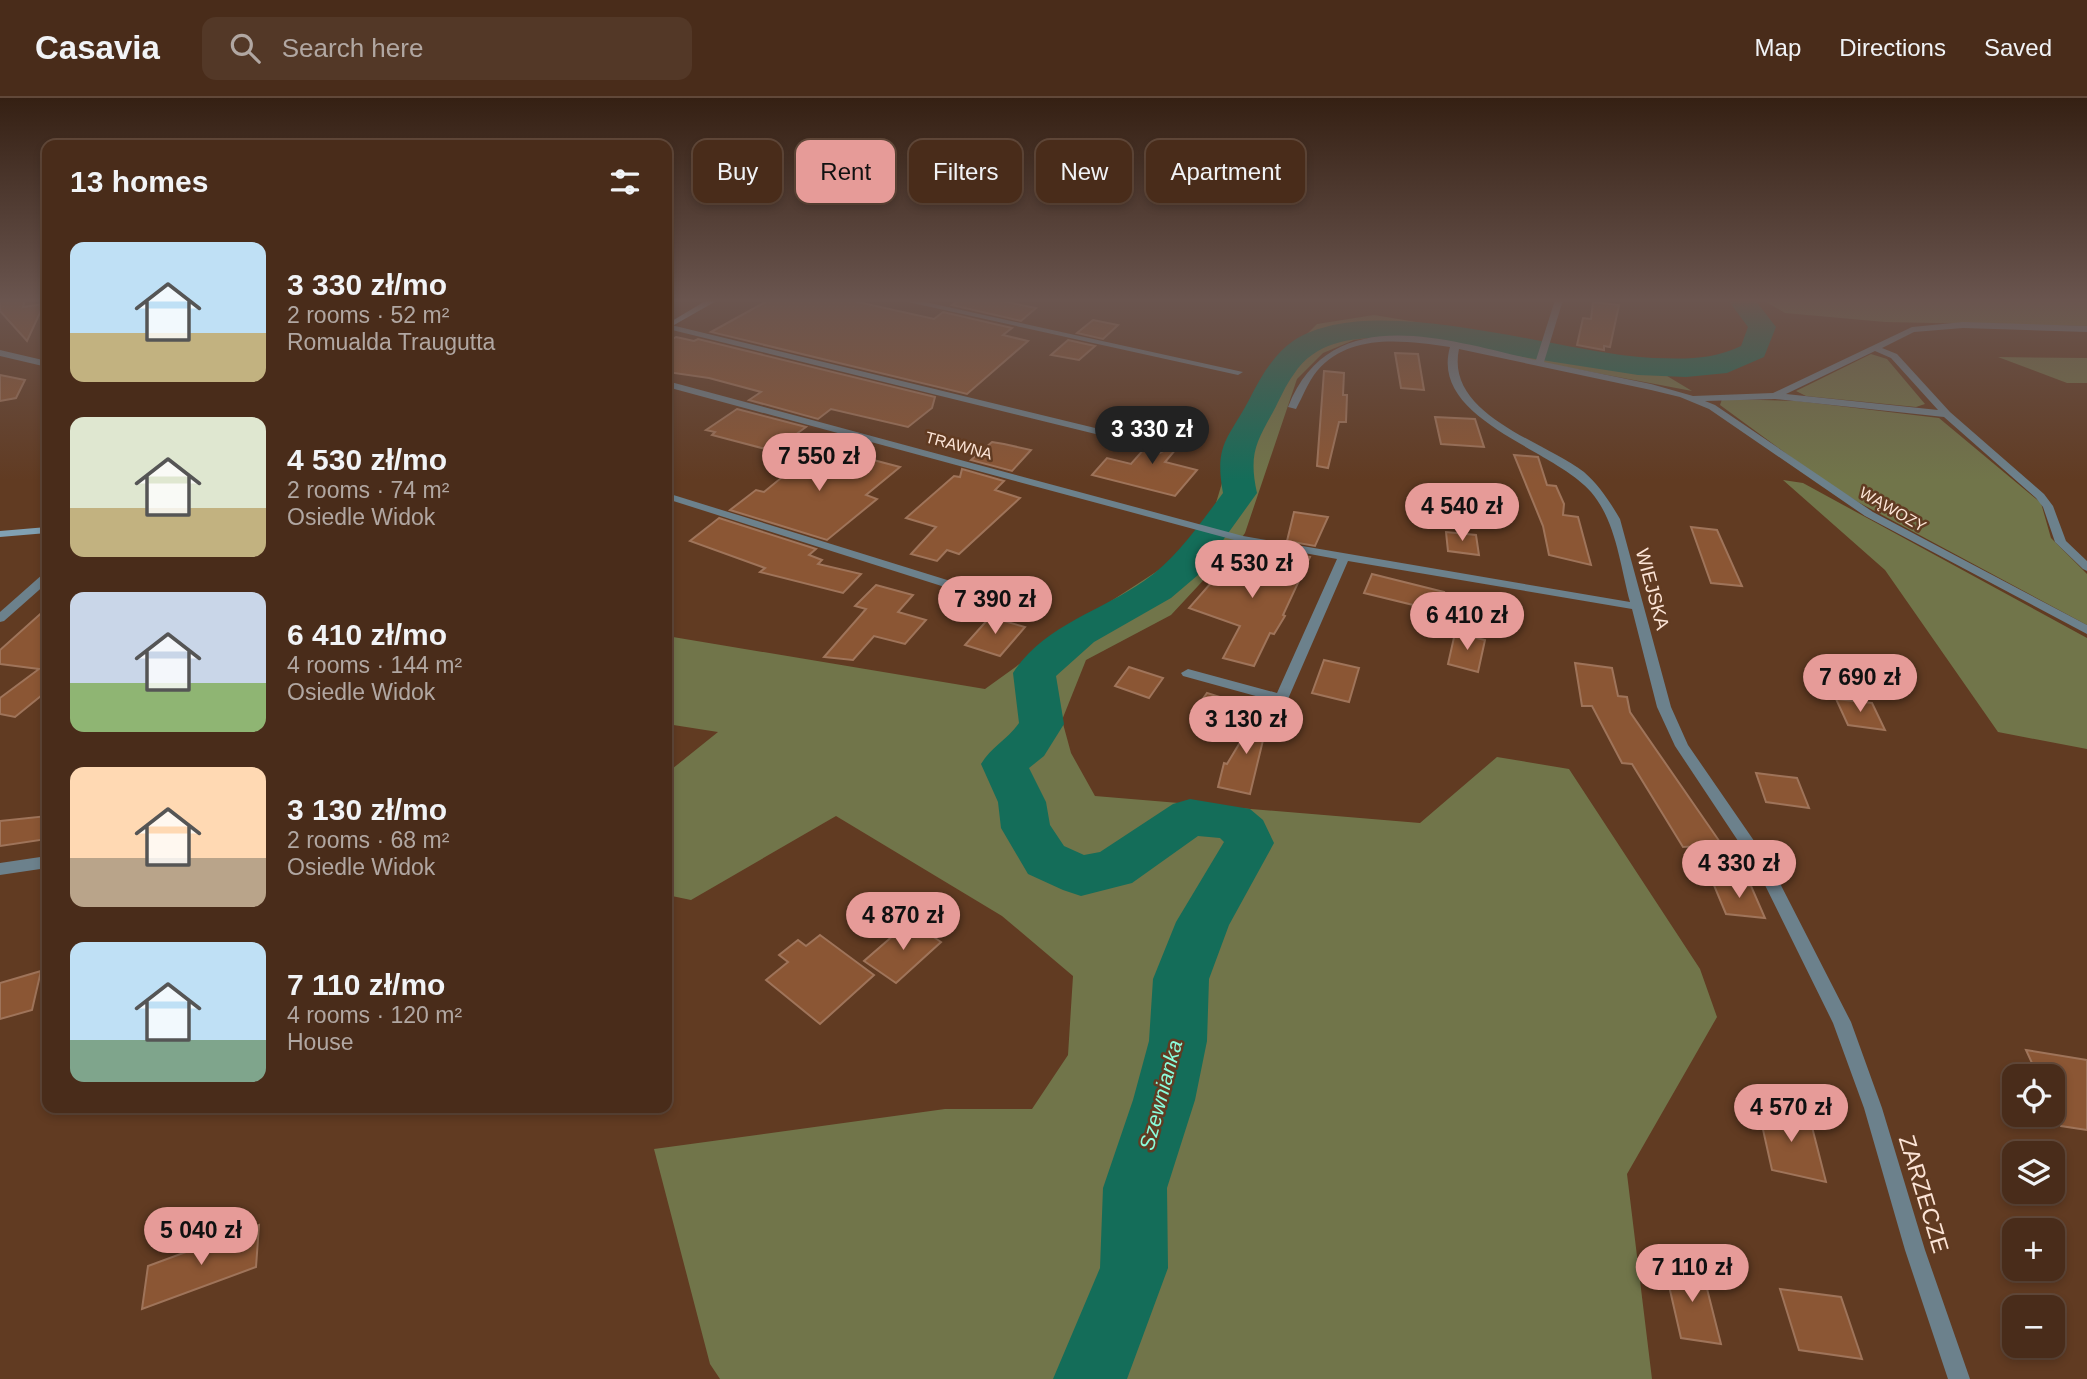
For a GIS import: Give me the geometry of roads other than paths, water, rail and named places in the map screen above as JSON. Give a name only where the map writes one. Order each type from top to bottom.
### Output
[{"type":"main road","points":[[0,534],[42,530]]},
{"type":"street","points":[[802,360],[1161,447]]},
{"type":"street","points":[[1181,360],[1238,372]]},
{"type":"street","points":[[1293,407],[1305,379],[1322,360]]},
{"type":"street","name":"WIEJSKA","points":[[1453,360],[1459,393],[1490,419],[1575,471],[1601,493],[1614,519],[1664,707],[1682,746],[1764,867],[1842,1022]]},
{"type":"street","points":[[1518,360],[1539,364],[1540,360]]},
{"type":"street","points":[[1776,396],[1851,360]]},
{"type":"street","points":[[1897,360],[1947,414],[2040,496],[2048,506],[2061,542],[2087,567]]},
{"type":"street","name":"WĄWOZY","points":[[1539,364],[1695,398],[1776,396],[1947,414]]},
{"type":"street","name":"TRAWNA","points":[[672,385],[1242,539],[1639,607]]},
{"type":"street","name":"WĄWOZY","points":[[1695,398],[1869,514],[2087,630]]},
{"type":"street","points":[[672,498],[1040,613]]},
{"type":"street","points":[[1188,673],[1281,699],[1344,556]]},
{"type":"street","points":[[0,618],[42,581]]},
{"type":"street","points":[[0,869],[42,863]]},
{"type":"street","name":"ZARZECZE","points":[[1842,1022],[1873,1108],[1915,1250],[1959,1379]]},
{"type":"waterway","name":"Szewnianka","points":[[1090,1379],[1134,1268],[1135,1188],[1164,1100],[1178,1041],[1181,979],[1203,922],[1249,843],[1245,833],[1233,822],[1190,817],[1114,869],[1081,876],[1046,860],[1026,828],[1022,802],[1004,764],[1028,745],[1042,724],[1034,673],[1080,633],[1157,590],[1185,567],[1207,541],[1240,493],[1235,460],[1243,436],[1289,360]]},
{"type":"waterway","name":"Szewnianka","points":[[1587,360],[1686,368],[1727,364],[1736,360]]}]
